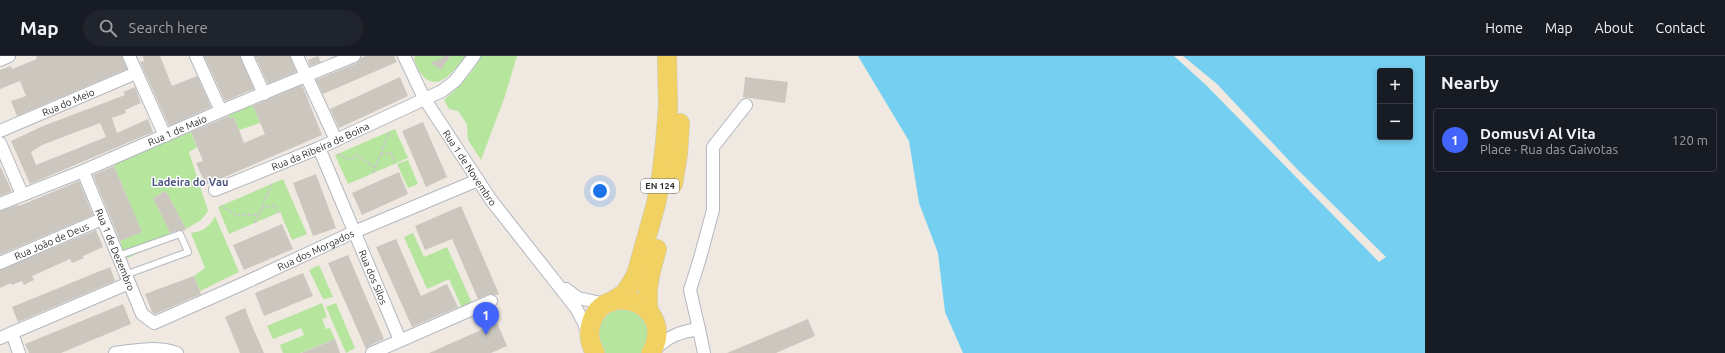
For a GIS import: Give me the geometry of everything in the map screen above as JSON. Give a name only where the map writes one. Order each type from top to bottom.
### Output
[{"type":"main road","name":"EN 124","points":[[593,348],[589,329],[592,320],[598,311],[625,293],[636,275],[656,204],[666,136],[668,106],[667,56]]},
{"type":"main road","name":"EN 124","points":[[651,352],[656,342],[657,331],[646,299],[672,192],[678,154],[681,107],[680,56]]},
{"type":"main road","points":[[608,303],[621,300],[631,301],[641,305],[652,316]]},
{"type":"street","points":[[0,60],[9,56]]},
{"type":"street","points":[[129,56],[165,136]]},
{"type":"street","points":[[196,56],[221,111]]},
{"type":"street","points":[[247,56],[264,94]]},
{"type":"street","points":[[297,56],[336,140]]},
{"type":"street","name":"Rua 1 de Novembro","points":[[404,56],[424,98],[491,200],[558,284]]},
{"type":"street","name":"Rua da Ribeira de Boina","points":[[215,190],[319,148],[424,98],[442,91],[455,80],[474,56]]},
{"type":"street","name":"Rua 1 de Maio","points":[[0,204],[83,171],[221,111],[352,57]]},
{"type":"street","name":"Rua do Meio","points":[[0,132],[136,73]]},
{"type":"street","points":[[704,353],[690,290],[712,210],[712,147],[746,105]]},
{"type":"street","points":[[0,143],[22,194]]},
{"type":"street","name":"Rua dos Silos","points":[[319,148],[400,340]]},
{"type":"street","name":"Rua 1 de Dezembro","points":[[83,171],[142,314],[154,324]]},
{"type":"street","name":"Rua dos Morgados","points":[[154,324],[354,232],[478,180]]},
{"type":"street","name":"Rua João de Deus","points":[[0,263],[102,219]]},
{"type":"street","points":[[0,338],[127,279]]},
{"type":"street","points":[[558,284],[578,298],[608,303]]},
{"type":"street","points":[[558,284],[576,308],[584,322],[593,348]]},
{"type":"street","points":[[372,353],[491,301]]},
{"type":"street","points":[[652,316],[671,330],[681,332]]},
{"type":"street","points":[[651,352],[663,342],[681,332],[699,329]]},
{"type":"street","points":[[12,333],[19,353]]},
{"type":"street","points":[[116,353],[146,349],[171,351],[177,353]]},
{"type":"lane","points":[[118,256],[180,234],[188,252],[127,279]]},
{"type":"path","points":[[373,173],[390,131]]},
{"type":"path","points":[[381,154],[391,153],[395,163]]},
{"type":"path","points":[[338,154],[350,160],[356,155],[375,167]]},
{"type":"path","points":[[255,223],[272,184]]},
{"type":"path","points":[[221,205],[236,215],[259,215]]},
{"type":"path","points":[[262,208],[275,205],[279,213]]},
{"type":"green space","points":[[416,56],[466,56],[448,76],[437,82],[432,82],[427,80],[420,72],[415,63],[414,58]]},
{"type":"green space","points":[[481,56],[517,56],[505,96],[481,160],[468,140],[467,124],[458,111],[449,109],[444,100],[465,80],[474,69]]},
{"type":"green space","points":[[252,103],[260,123],[239,130],[234,117],[230,119],[228,113]]},
{"type":"green space","points":[[395,129],[408,158],[348,184],[335,155]]},
{"type":"green space","points":[[191,132],[197,147],[189,152],[208,211],[201,220],[186,229],[166,191],[153,198],[172,237],[126,259],[120,241],[142,232],[113,164]]},
{"type":"green space","points":[[408,160],[418,184],[408,188],[397,164]]},
{"type":"green space","points":[[283,179],[307,234],[292,240],[280,212],[229,234],[218,207]]},
{"type":"green space","points":[[215,216],[239,272],[200,291],[194,276],[205,268],[191,233],[206,228]]},
{"type":"green space","points":[[413,233],[424,257],[447,247],[472,303],[462,308],[449,279],[427,289],[404,237]]},
{"type":"green space","points":[[319,265],[333,297],[324,299],[322,297],[309,270]]},
{"type":"green space","points":[[322,303],[327,317],[322,319],[326,329],[330,328],[335,339],[300,353],[283,353],[280,345],[304,335],[301,328],[273,339],[267,326]]},
{"type":"green space","points":[[336,303],[355,348],[346,353],[326,307]]},
{"type":"green space","points":[[621,309],[639,313],[650,328],[645,353],[601,353],[596,332],[601,323],[609,314]]},
{"type":"water","points":[[858,56],[1174,56],[1206,85],[1379,262],[1386,257],[1297,169],[1217,84],[1183,56],[1425,56],[1425,353],[963,353],[945,312],[938,253],[919,203],[909,141]]},
{"type":"building","points":[[36,56],[122,56],[127,69],[17,116],[11,101],[26,96],[20,81],[0,89],[0,70],[11,66],[12,69],[37,59]]},
{"type":"building","points":[[143,56],[160,56],[172,86],[197,76],[211,107],[169,126],[140,62],[144,61]]},
{"type":"building","points":[[204,56],[240,56],[254,89],[225,101]]},
{"type":"building","points":[[255,56],[290,56],[296,72],[268,84]]},
{"type":"building","points":[[318,56],[321,62],[310,66],[308,60]]},
{"type":"building","points":[[366,56],[394,56],[397,62],[323,94],[316,80],[357,63],[361,58]]},
{"type":"building","points":[[446,56],[450,56],[441,70],[431,63]]},
{"type":"building","points":[[400,77],[408,96],[339,128],[330,109]]},
{"type":"building","points":[[745,77],[788,82],[785,103],[743,97]]},
{"type":"building","points":[[302,85],[322,135],[206,185],[196,163],[203,161],[191,132],[229,116],[230,119],[234,117],[244,143],[265,134],[253,106]]},
{"type":"building","points":[[135,87],[141,103],[125,110],[126,113],[112,118],[117,133],[148,119],[153,132],[30,184],[11,141],[43,126],[125,95],[123,92]],"holes":[[[100,123],[106,137],[36,165],[31,152],[42,145]]]},
{"type":"building","points":[[423,122],[447,177],[426,187],[402,131]]},
{"type":"building","points":[[0,166],[12,191],[0,196]]},
{"type":"building","points":[[114,166],[142,232],[120,241],[93,175]]},
{"type":"building","points":[[399,172],[408,194],[362,215],[352,193]]},
{"type":"building","points":[[316,174],[336,228],[313,236],[293,183]]},
{"type":"building","points":[[79,181],[93,215],[0,255],[0,211],[18,205],[19,206]]},
{"type":"building","points":[[166,191],[186,229],[183,231],[179,230],[170,233],[153,198]]},
{"type":"building","points":[[461,206],[499,294],[488,294],[478,299],[452,239],[425,250],[415,226]]},
{"type":"building","points":[[282,224],[293,249],[244,270],[233,245]]},
{"type":"building","points":[[96,230],[103,247],[72,263],[70,259],[32,276],[34,280],[24,285],[22,281],[12,285],[11,283],[0,288],[0,270]]},
{"type":"building","points":[[396,239],[421,296],[447,284],[458,307],[412,327],[376,247]]},
{"type":"building","points":[[348,255],[384,339],[366,349],[328,263]]},
{"type":"building","points":[[110,267],[115,281],[18,322],[12,307]]},
{"type":"building","points":[[303,273],[313,296],[264,316],[255,293]]},
{"type":"building","points":[[194,276],[201,294],[155,314],[152,312],[145,294]]},
{"type":"building","points":[[123,304],[131,324],[61,353],[29,353],[25,344]]},
{"type":"building","points":[[245,308],[264,353],[240,353],[225,317]]},
{"type":"building","points":[[808,319],[815,336],[776,353],[727,353]]},
{"type":"building","points":[[497,323],[507,346],[491,353],[429,353]]},
{"type":"building","points":[[335,339],[340,353],[301,353]]},
{"type":"place","name":"DomusVi Al Vita","points":[[486,335]]},
{"type":"district","name":"Ladeira do Vau","points":[[190,182]]}]
